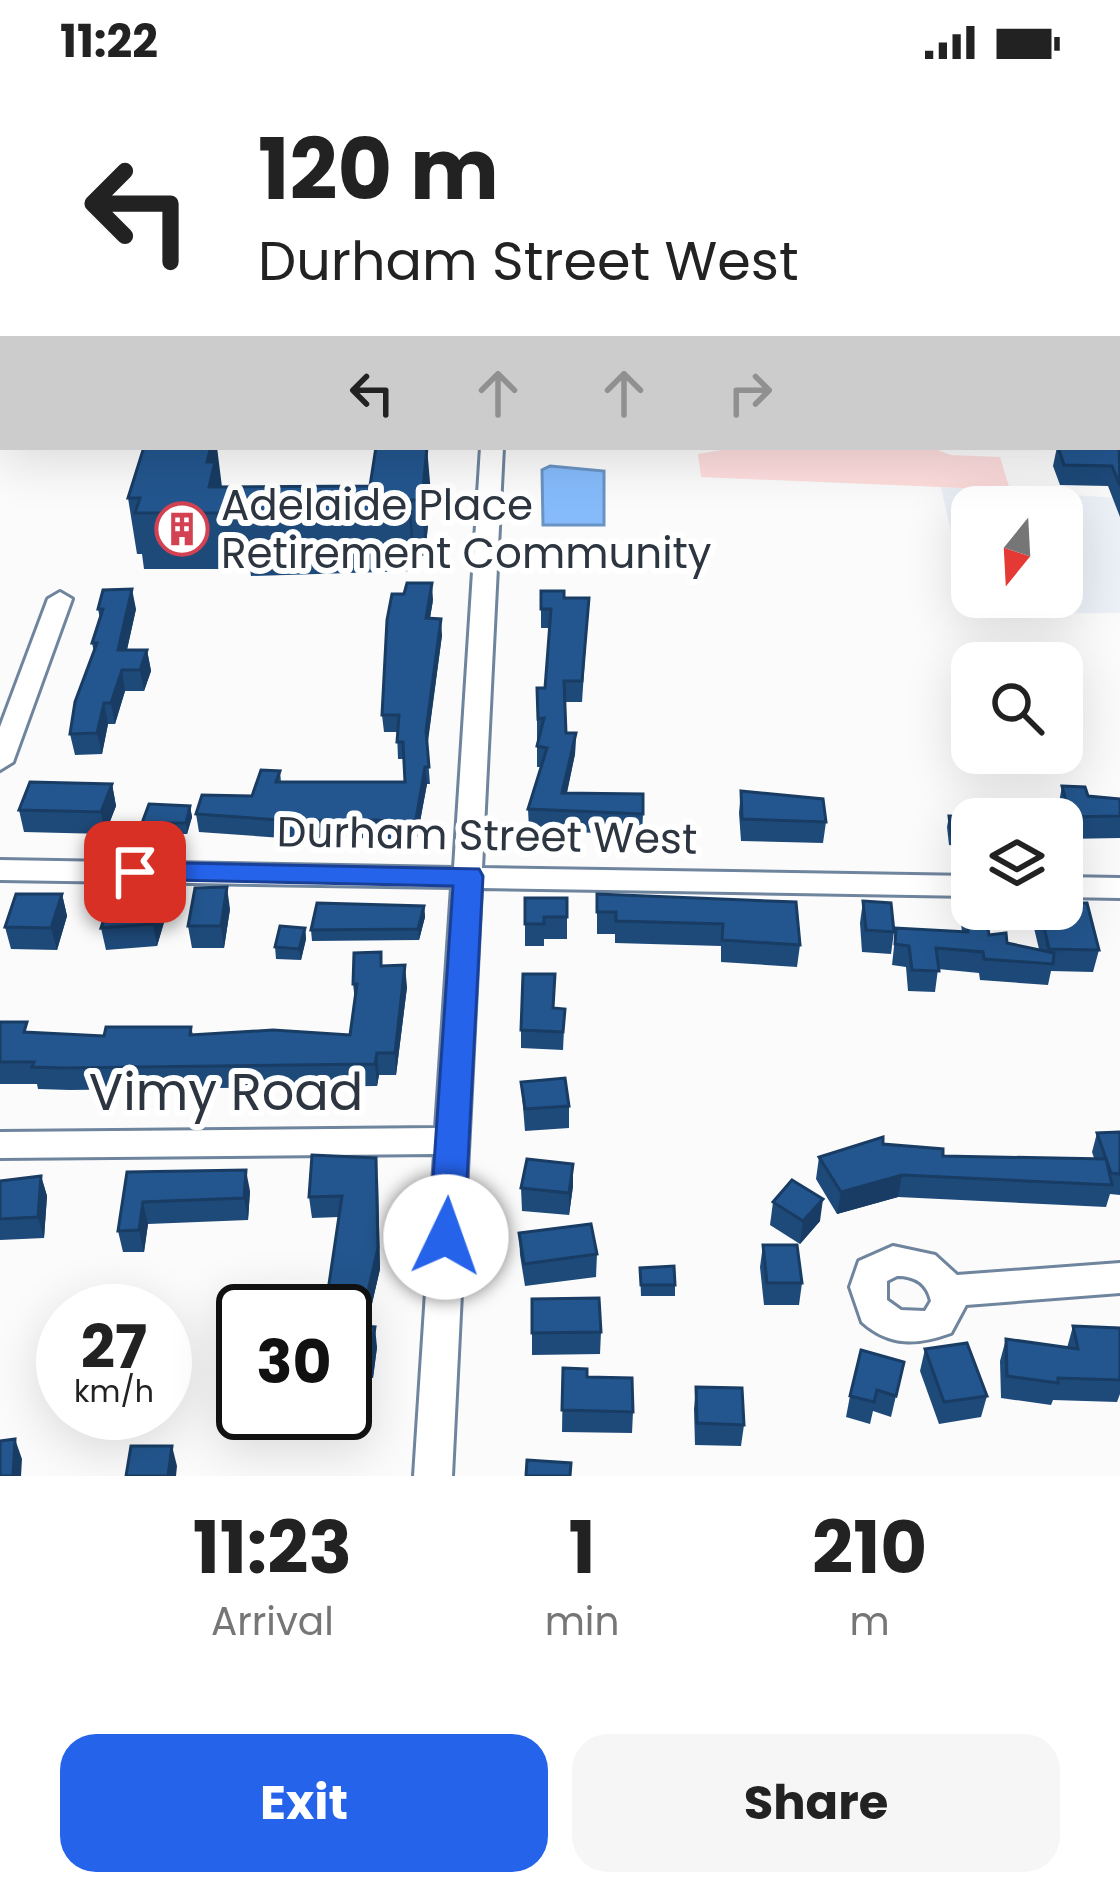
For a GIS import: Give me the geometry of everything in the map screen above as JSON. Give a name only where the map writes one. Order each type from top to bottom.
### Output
[{"type":"street","points":[[433,1476],[492,450]]},
{"type":"street","points":[[0,762],[60,599]]},
{"type":"street","name":"Durham Street West","points":[[0,870],[951,886]]},
{"type":"street","points":[[1083,887],[1120,888]]},
{"type":"street","name":"Vimy Road","points":[[0,1144],[452,1141]]},
{"type":"street","points":[[948,1291],[1120,1278]]},
{"type":"shaded area","points":[[722,450],[937,450],[1000,457],[1009,486],[951,488],[701,477],[698,454]]},
{"type":"shaded area","points":[[941,487],[951,488],[951,532]]},
{"type":"shaded area","points":[[1083,496],[1120,498],[1120,613],[1083,613]]},
{"type":"water","points":[[550,466],[604,471],[604,525],[543,525],[542,470]]},
{"type":"building","points":[[143,450],[210,450],[207,462],[215,462],[209,487],[370,486],[376,450],[427,450],[422,500],[411,500],[409,515],[244,520],[245,513],[135,513],[140,498],[128,498]]},
{"type":"building","points":[[1059,450],[1119,450],[1120,486],[1112,466],[1064,465]]},
{"type":"building","points":[[407,583],[432,583],[426,618],[441,619],[426,731],[429,767],[425,767],[415,825],[196,814],[202,795],[252,796],[261,770],[280,771],[276,782],[405,782],[403,742],[397,742],[399,715],[382,715],[387,620],[392,594],[404,594]]},
{"type":"building","points":[[132,589],[118,650],[147,650],[140,670],[122,670],[111,703],[104,703],[97,733],[70,734],[75,702],[97,643],[92,643],[103,609],[98,609],[103,590]]},
{"type":"building","points":[[541,591],[564,591],[564,598],[589,598],[582,681],[564,681],[566,733],[576,733],[562,793],[643,794],[643,814],[528,809],[547,748],[537,746],[544,718],[538,719],[537,688],[545,688],[551,609],[541,609]]},
{"type":"building","points":[[30,782],[112,784],[101,812],[19,810]]},
{"type":"building","points":[[1062,786],[1085,787],[1088,796],[1120,799],[1120,816],[1083,817],[1083,798],[1065,798]]},
{"type":"building","points":[[741,791],[823,799],[826,822],[742,819]]},
{"type":"building","points":[[149,804],[190,806],[186,823],[142,823]]},
{"type":"building","points":[[227,887],[221,926],[188,926],[195,888]]},
{"type":"building","points":[[16,894],[62,894],[51,928],[5,927]]},
{"type":"building","points":[[597,894],[796,902],[800,945],[722,940],[723,924],[616,921],[616,912],[597,912]]},
{"type":"building","points":[[111,896],[160,897],[153,924],[101,928]]},
{"type":"building","points":[[525,898],[567,898],[567,917],[544,917],[544,924],[525,924]]},
{"type":"building","points":[[863,901],[891,903],[894,932],[866,930]]},
{"type":"building","points":[[317,903],[424,906],[418,929],[311,930]]},
{"type":"building","points":[[1083,903],[1087,903],[1099,950],[1049,949],[1045,930],[1083,930]]},
{"type":"building","points":[[280,926],[305,928],[299,949],[275,947]]},
{"type":"building","points":[[896,928],[1006,933],[1007,943],[1054,953],[1053,964],[984,959],[983,952],[936,948],[939,971],[912,970],[909,946],[895,944]]},
{"type":"building","points":[[381,952],[381,966],[405,965],[395,1053],[377,1053],[375,1064],[64,1068],[0,1062],[0,1022],[27,1022],[24,1032],[104,1036],[106,1027],[191,1027],[190,1035],[273,1030],[350,1035],[357,984],[353,984],[354,953]]},
{"type":"building","points":[[523,974],[555,974],[553,1008],[565,1009],[563,1032],[521,1030]]},
{"type":"building","points":[[565,1078],[569,1106],[525,1109],[521,1082]]},
{"type":"building","points":[[1119,1132],[1120,1174],[1111,1173],[1097,1133]]},
{"type":"building","points":[[883,1137],[883,1144],[943,1149],[943,1156],[1106,1159],[1112,1185],[902,1175],[841,1192],[819,1157]]},
{"type":"building","points":[[312,1155],[376,1158],[378,1248],[370,1284],[329,1284],[342,1196],[309,1197]]},
{"type":"building","points":[[527,1159],[573,1164],[569,1193],[521,1188]]},
{"type":"building","points":[[246,1170],[244,1198],[143,1202],[139,1230],[118,1231],[127,1172]]},
{"type":"building","points":[[41,1176],[38,1217],[0,1219],[0,1181]]},
{"type":"building","points":[[792,1180],[823,1199],[803,1221],[773,1202]]},
{"type":"building","points":[[591,1224],[597,1254],[524,1264],[519,1233]]},
{"type":"building","points":[[763,1245],[797,1245],[802,1283],[767,1283]]},
{"type":"building","points":[[674,1266],[675,1285],[641,1285],[640,1268]]},
{"type":"building","points":[[599,1298],[601,1332],[532,1333],[532,1299]]},
{"type":"building","points":[[1073,1326],[1120,1328],[1120,1380],[1058,1378],[1058,1383],[1007,1376],[1006,1339],[1078,1349]]},
{"type":"building","points":[[967,1343],[987,1396],[944,1402],[925,1349]]},
{"type":"building","points":[[861,1350],[904,1362],[896,1396],[877,1390],[874,1402],[850,1396]]},
{"type":"building","points":[[563,1368],[587,1369],[587,1377],[632,1378],[633,1412],[562,1410]]},
{"type":"building","points":[[696,1387],[742,1388],[744,1425],[697,1423]]},
{"type":"building","points":[[15,1439],[13,1476],[0,1476],[0,1441]]},
{"type":"building","points":[[131,1446],[172,1446],[168,1476],[126,1476]]},
{"type":"building","points":[[527,1460],[571,1463],[570,1476],[526,1476]]},
{"type":"place","name":"Adelaide Place Retirement Community","points":[[182,529]]},
{"type":"route","points":[[135,872],[468,876],[446,1237]]}]
